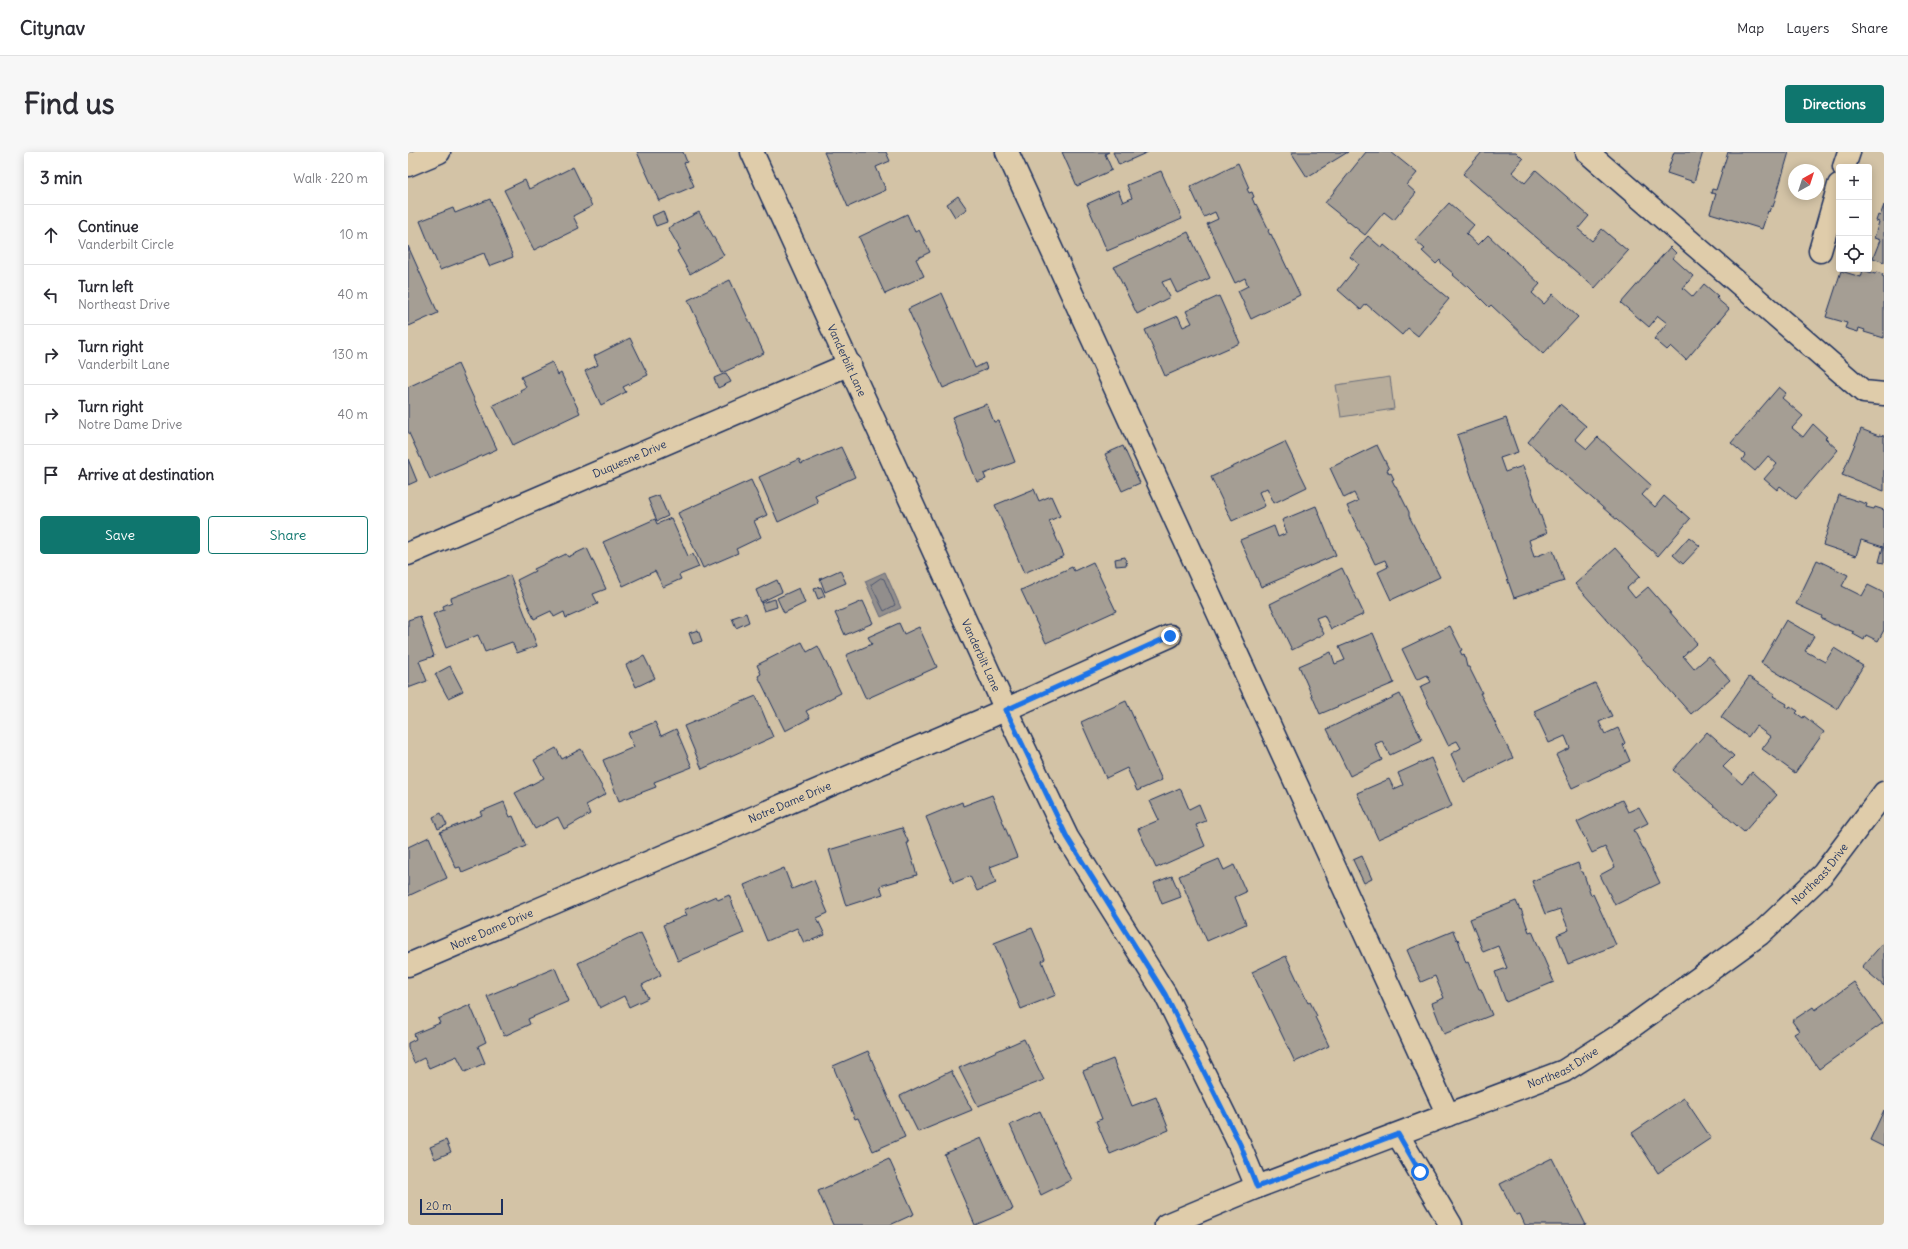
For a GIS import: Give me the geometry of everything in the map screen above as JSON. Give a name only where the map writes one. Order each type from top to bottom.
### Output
[{"type":"street","points":[[408,165],[438,152]]},
{"type":"street","name":"Vanderbilt Lane","points":[[752,152],[850,364],[1006,710],[1067,837],[1165,994],[1240,1144],[1257,1187]]},
{"type":"street","points":[[1008,152],[1448,1115]]},
{"type":"street","points":[[1588,152],[1864,392],[1884,394]]},
{"type":"street","points":[[1845,164],[1849,152]]},
{"type":"street","points":[[1820,251],[1836,195]]},
{"type":"street","name":"Duquesne Drive","points":[[408,554],[850,364]]},
{"type":"street","name":"Notre Dame Drive","points":[[408,965],[1006,710],[1170,636]]},
{"type":"street","name":"Northeast Drive","points":[[1166,1225],[1257,1187],[1564,1071],[1623,1033],[1760,934],[1823,874],[1884,793]]},
{"type":"street","points":[[1398,1134],[1451,1225]]},
{"type":"shaded area","points":[[1390,377],[1394,409],[1341,417],[1336,385]]},
{"type":"water","points":[[885,572],[901,608],[881,617],[865,581]]},
{"type":"building","points":[[637,152],[683,152],[687,162],[684,163],[694,186],[659,201]]},
{"type":"building","points":[[824,152],[886,152],[890,161],[876,167],[886,190],[848,207]]},
{"type":"building","points":[[1062,152],[1109,152],[1105,154],[1112,170],[1077,186]]},
{"type":"building","points":[[1113,152],[1148,152],[1119,165]]},
{"type":"building","points":[[1291,152],[1348,152],[1307,177]]},
{"type":"building","points":[[1366,152],[1391,152],[1417,173],[1407,185],[1416,193],[1394,220],[1384,212],[1365,235],[1325,203]]},
{"type":"building","points":[[1482,152],[1516,152],[1523,159],[1512,172],[1525,183],[1536,170],[1589,216],[1578,229],[1592,241],[1602,229],[1628,251],[1595,288],[1463,174]]},
{"type":"building","points":[[1674,152],[1703,152],[1694,182],[1667,173]]},
{"type":"building","points":[[1728,152],[1789,152],[1773,207],[1771,206],[1769,212],[1768,211],[1762,229],[1710,213],[1716,194],[1711,193],[1712,189],[1716,190]]},
{"type":"building","points":[[1238,163],[1249,188],[1247,189],[1249,193],[1252,192],[1254,197],[1252,198],[1255,205],[1256,204],[1300,295],[1251,319],[1238,291],[1248,286],[1245,278],[1235,283],[1207,224],[1218,219],[1215,212],[1204,217],[1190,187]]},
{"type":"building","points":[[573,167],[592,206],[573,216],[579,228],[534,250],[504,190],[525,180],[529,189]]},
{"type":"building","points":[[1161,171],[1182,219],[1107,251],[1087,204],[1118,190],[1123,202],[1132,198],[1127,185]]},
{"type":"building","points":[[958,196],[967,209],[955,217],[947,204]]},
{"type":"building","points":[[490,199],[513,257],[489,266],[484,253],[440,270],[420,221],[453,208],[455,213]]},
{"type":"building","points":[[1449,203],[1474,225],[1466,234],[1478,245],[1488,235],[1540,284],[1532,293],[1544,304],[1553,294],[1578,317],[1543,354],[1491,305],[1489,307],[1468,286],[1467,287],[1453,275],[1454,274],[1442,264],[1440,260],[1436,264],[1422,251],[1425,249],[1415,240]]},
{"type":"building","points":[[1884,205],[1884,262],[1873,258],[1880,240],[1874,238],[1879,222],[1876,221],[1878,215],[1880,216]]},
{"type":"building","points":[[663,211],[667,222],[656,226],[652,216]]},
{"type":"building","points":[[699,212],[724,255],[690,274],[677,251],[680,249],[668,228]]},
{"type":"building","points":[[907,214],[915,232],[919,230],[930,252],[916,259],[924,276],[885,294],[859,237]]},
{"type":"building","points":[[1188,232],[1210,278],[1177,293],[1170,279],[1162,282],[1170,297],[1137,314],[1114,267]]},
{"type":"building","points":[[1368,236],[1382,248],[1384,245],[1449,299],[1418,336],[1408,328],[1402,335],[1366,304],[1361,310],[1338,290],[1359,264],[1350,257]]},
{"type":"building","points":[[408,246],[438,313],[409,326],[408,323]]},
{"type":"building","points":[[1670,247],[1676,253],[1673,258],[1693,276],[1683,288],[1693,297],[1704,284],[1718,296],[1716,298],[1729,309],[1686,360],[1671,346],[1667,350],[1654,339],[1667,323],[1658,316],[1649,327],[1621,303]]},
{"type":"building","points":[[1841,272],[1861,277],[1862,272],[1875,274],[1876,272],[1883,274],[1884,338],[1864,332],[1865,330],[1859,328],[1858,332],[1845,328],[1847,323],[1826,317]]},
{"type":"building","points":[[730,280],[764,353],[722,373],[688,300]]},
{"type":"building","points":[[942,293],[975,368],[985,363],[987,369],[943,388],[908,309]]},
{"type":"building","points":[[1219,296],[1240,343],[1165,376],[1145,330],[1178,316],[1183,327],[1192,323],[1186,311]]},
{"type":"building","points":[[630,338],[648,375],[623,387],[626,392],[601,405],[585,371],[598,365],[594,356]]},
{"type":"building","points":[[552,362],[558,375],[561,373],[580,413],[513,445],[493,405],[521,392],[520,390],[526,387],[521,377]]},
{"type":"building","points":[[458,364],[497,449],[430,479],[408,431],[408,387]]},
{"type":"building","points":[[726,373],[731,382],[718,388],[714,378]]},
{"type":"building","points":[[1779,387],[1786,393],[1782,398],[1803,416],[1792,428],[1803,437],[1813,424],[1838,450],[1796,499],[1780,486],[1777,490],[1764,479],[1777,464],[1768,456],[1755,471],[1742,460],[1745,455],[1731,443]]},
{"type":"building","points":[[987,404],[994,422],[999,421],[1015,462],[984,474],[986,479],[977,482],[952,417]]},
{"type":"building","points":[[1560,404],[1586,426],[1575,439],[1587,449],[1598,437],[1651,485],[1642,495],[1655,507],[1664,496],[1690,519],[1658,556],[1528,442]]},
{"type":"building","points":[[1506,418],[1518,452],[1500,458],[1505,472],[1523,466],[1547,533],[1529,540],[1534,557],[1553,550],[1564,581],[1514,598],[1457,435]]},
{"type":"building","points":[[1861,429],[1879,436],[1884,436],[1884,491],[1842,475]]},
{"type":"building","points":[[1285,442],[1307,487],[1274,503],[1267,488],[1259,492],[1265,506],[1232,521],[1211,477]]},
{"type":"building","points":[[1377,445],[1389,469],[1387,470],[1389,474],[1391,473],[1394,479],[1392,480],[1440,577],[1391,600],[1378,572],[1388,567],[1385,560],[1375,564],[1347,506],[1358,501],[1354,493],[1344,498],[1330,468]]},
{"type":"building","points":[[1123,446],[1140,483],[1122,491],[1105,454]]},
{"type":"building","points":[[841,447],[855,477],[815,495],[818,503],[778,522],[759,477],[799,459],[801,464]]},
{"type":"building","points":[[408,459],[417,481],[408,485]]},
{"type":"building","points":[[751,480],[767,515],[754,521],[761,537],[736,549],[738,553],[703,568],[678,513]]},
{"type":"building","points":[[1034,489],[1039,501],[1051,496],[1060,516],[1049,521],[1064,556],[1024,573],[995,505]]},
{"type":"building","points":[[659,495],[668,516],[657,521],[648,499]]},
{"type":"building","points":[[1839,495],[1867,504],[1866,507],[1874,509],[1875,507],[1884,510],[1884,563],[1879,562],[1883,547],[1861,540],[1856,556],[1823,545]]},
{"type":"building","points":[[1316,506],[1336,555],[1261,587],[1240,540],[1274,526],[1278,537],[1287,533],[1282,520]]},
{"type":"building","points":[[671,518],[688,556],[693,554],[699,567],[679,575],[681,579],[663,587],[655,571],[623,586],[603,542],[655,519],[657,524]]},
{"type":"building","points":[[1689,537],[1700,546],[1683,564],[1673,555]]},
{"type":"building","points":[[587,548],[606,589],[593,594],[598,604],[566,618],[564,612],[554,617],[551,611],[534,619],[517,580],[535,571],[534,569],[566,554],[568,557]]},
{"type":"building","points":[[1615,548],[1640,576],[1627,588],[1635,598],[1648,587],[1697,643],[1683,656],[1694,669],[1709,656],[1730,680],[1691,714],[1575,584]]},
{"type":"building","points":[[1125,557],[1127,565],[1116,566],[1115,559]]},
{"type":"building","points":[[1817,560],[1848,575],[1842,586],[1862,596],[1868,585],[1884,593],[1884,630],[1878,641],[1866,635],[1864,640],[1853,634],[1854,632],[1838,626],[1839,625],[1834,625],[1821,618],[1822,616],[1796,604]]},
{"type":"building","points":[[1093,562],[1116,611],[1046,643],[1021,590],[1072,567],[1074,571]]},
{"type":"building","points":[[1342,568],[1364,614],[1331,629],[1324,615],[1316,618],[1324,634],[1292,650],[1270,604]]},
{"type":"building","points":[[840,570],[846,583],[825,592],[820,579]]},
{"type":"building","points":[[510,575],[537,646],[517,653],[512,642],[485,652],[478,635],[446,648],[433,614],[444,610],[443,606],[452,602],[451,598]]},
{"type":"building","points":[[777,580],[782,592],[761,602],[756,590]]},
{"type":"building","points":[[821,587],[825,596],[818,599],[814,589]]},
{"type":"building","points":[[799,588],[805,603],[784,613],[777,598]]},
{"type":"building","points":[[775,599],[777,607],[764,611],[761,603]]},
{"type":"building","points":[[863,601],[873,623],[845,635],[835,613]]},
{"type":"building","points":[[746,613],[749,622],[736,628],[732,618]]},
{"type":"building","points":[[420,616],[434,656],[419,661],[427,681],[408,688],[408,620]]},
{"type":"building","points":[[1786,620],[1814,636],[1805,651],[1825,662],[1834,648],[1863,666],[1837,709],[1761,663]]},
{"type":"building","points":[[899,623],[904,634],[919,627],[937,667],[866,699],[846,655],[872,644],[868,637]]},
{"type":"building","points":[[1450,626],[1462,650],[1460,651],[1462,655],[1464,654],[1467,667],[1469,667],[1482,693],[1480,693],[1513,758],[1464,782],[1451,754],[1461,748],[1457,741],[1448,745],[1420,687],[1431,682],[1427,675],[1417,680],[1402,649]]},
{"type":"building","points":[[698,630],[702,641],[693,644],[689,633]]},
{"type":"building","points":[[1373,633],[1394,683],[1320,714],[1299,666],[1331,652],[1335,664],[1345,660],[1339,647]]},
{"type":"building","points":[[802,642],[807,652],[818,646],[841,693],[806,711],[810,718],[785,731],[758,676],[761,674],[757,665]]},
{"type":"building","points":[[644,656],[655,678],[636,687],[626,665]]},
{"type":"building","points":[[450,666],[463,691],[448,698],[435,674]]},
{"type":"building","points":[[1749,677],[1775,694],[1773,696],[1787,704],[1786,706],[1789,708],[1790,706],[1798,711],[1796,713],[1803,718],[1804,716],[1824,732],[1795,773],[1762,749],[1771,737],[1756,726],[1748,737],[1721,717]]},
{"type":"building","points":[[1595,683],[1612,716],[1599,722],[1605,734],[1618,728],[1625,743],[1623,745],[1630,761],[1572,788],[1556,755],[1570,748],[1565,736],[1549,743],[1534,711]]},
{"type":"building","points":[[1400,694],[1422,740],[1390,755],[1382,741],[1375,744],[1382,760],[1350,776],[1327,729]]},
{"type":"building","points":[[756,696],[773,737],[702,769],[684,726]]},
{"type":"building","points":[[1126,701],[1162,780],[1137,791],[1127,768],[1106,778],[1081,722]]},
{"type":"building","points":[[655,722],[661,736],[676,729],[692,767],[654,782],[656,787],[619,801],[603,760],[634,747],[628,733]]},
{"type":"building","points":[[1707,732],[1734,756],[1723,767],[1742,784],[1752,772],[1777,795],[1744,832],[1673,770]]},
{"type":"building","points":[[556,748],[562,759],[581,749],[606,794],[586,805],[590,814],[564,829],[558,817],[535,829],[515,793],[544,778],[534,760]]},
{"type":"building","points":[[1431,758],[1452,806],[1378,839],[1357,793],[1389,779],[1394,789],[1403,785],[1398,773]]},
{"type":"building","points":[[1180,788],[1189,809],[1199,804],[1206,821],[1196,825],[1205,846],[1156,868],[1138,829],[1159,820],[1150,801]]},
{"type":"building","points":[[992,795],[1017,857],[990,867],[996,883],[977,891],[970,876],[953,883],[926,817],[962,802],[963,806]]},
{"type":"building","points":[[1622,800],[1628,812],[1639,807],[1648,823],[1634,830],[1660,883],[1615,905],[1600,875],[1615,867],[1605,847],[1592,853],[1577,822]]},
{"type":"building","points":[[504,802],[510,817],[513,816],[526,846],[462,873],[460,867],[456,868],[440,832],[482,815],[480,812]]},
{"type":"building","points":[[441,813],[447,825],[438,829],[433,817]]},
{"type":"building","points":[[902,828],[909,843],[907,843],[917,875],[880,886],[883,894],[846,906],[829,850]]},
{"type":"building","points":[[429,837],[447,878],[408,896],[408,847]]},
{"type":"building","points":[[1362,856],[1372,879],[1364,883],[1353,860]]},
{"type":"building","points":[[1219,859],[1224,870],[1234,865],[1246,892],[1235,897],[1246,924],[1207,941],[1179,876]]},
{"type":"building","points":[[1578,863],[1581,872],[1583,872],[1591,895],[1593,894],[1616,945],[1568,964],[1557,935],[1569,930],[1560,909],[1545,914],[1532,881]]},
{"type":"building","points":[[784,868],[792,889],[814,880],[828,913],[817,918],[825,935],[804,943],[797,928],[767,941],[744,885]]},
{"type":"building","points":[[1172,876],[1181,897],[1162,904],[1154,883]]},
{"type":"building","points":[[729,895],[744,933],[678,961],[663,925],[687,915],[684,910],[716,896],[718,900]]},
{"type":"building","points":[[1516,901],[1520,910],[1521,909],[1529,932],[1532,931],[1554,982],[1506,1002],[1495,972],[1507,968],[1498,946],[1483,952],[1470,919]]},
{"type":"building","points":[[1032,928],[1045,959],[1042,961],[1056,995],[1021,1009],[994,943]]},
{"type":"building","points":[[1453,931],[1457,940],[1458,939],[1466,963],[1468,962],[1492,1015],[1444,1034],[1432,1003],[1444,998],[1435,976],[1421,982],[1407,950]]},
{"type":"building","points":[[641,933],[661,975],[642,985],[648,998],[629,1007],[624,996],[600,1008],[578,963]]},
{"type":"building","points":[[1884,942],[1884,986],[1862,967]]},
{"type":"building","points":[[1286,956],[1308,1003],[1310,1002],[1317,1016],[1315,1017],[1329,1046],[1295,1062],[1252,972]]},
{"type":"building","points":[[555,968],[569,1001],[528,1019],[530,1024],[504,1036],[487,996]]},
{"type":"building","points":[[1854,982],[1883,1023],[1819,1069],[1794,1034],[1799,1031],[1792,1021],[1813,1007],[1815,1010]]},
{"type":"building","points":[[470,1005],[486,1042],[478,1046],[485,1063],[465,1072],[457,1056],[429,1068],[424,1058],[414,1063],[408,1048],[408,1043],[416,1039],[414,1034],[440,1023],[438,1019]]},
{"type":"building","points":[[1024,1039],[1044,1080],[978,1106],[959,1068]]},
{"type":"building","points":[[868,1051],[905,1137],[873,1151],[858,1118],[855,1119],[833,1066]]},
{"type":"building","points":[[1113,1059],[1132,1106],[1156,1097],[1169,1130],[1110,1154],[1096,1121],[1102,1119],[1083,1071]]},
{"type":"building","points":[[951,1071],[972,1110],[918,1132],[900,1096]]},
{"type":"building","points":[[1684,1098],[1711,1138],[1658,1173],[1632,1133]]},
{"type":"building","points":[[1884,1110],[1884,1147],[1870,1140]]},
{"type":"building","points":[[1040,1111],[1071,1180],[1041,1195],[1010,1125]]},
{"type":"building","points":[[981,1138],[1013,1209],[975,1225],[944,1154]]},
{"type":"building","points":[[446,1140],[451,1152],[435,1159],[430,1147]]},
{"type":"building","points":[[1552,1158],[1586,1225],[1525,1225],[1520,1214],[1516,1215],[1500,1184]]},
{"type":"building","points":[[889,1159],[914,1214],[890,1225],[833,1225],[818,1191]]},
{"type":"route","points":[[1170,636],[1006,710],[1067,837],[1165,994],[1240,1144],[1257,1187],[1398,1134],[1420,1172]]}]
